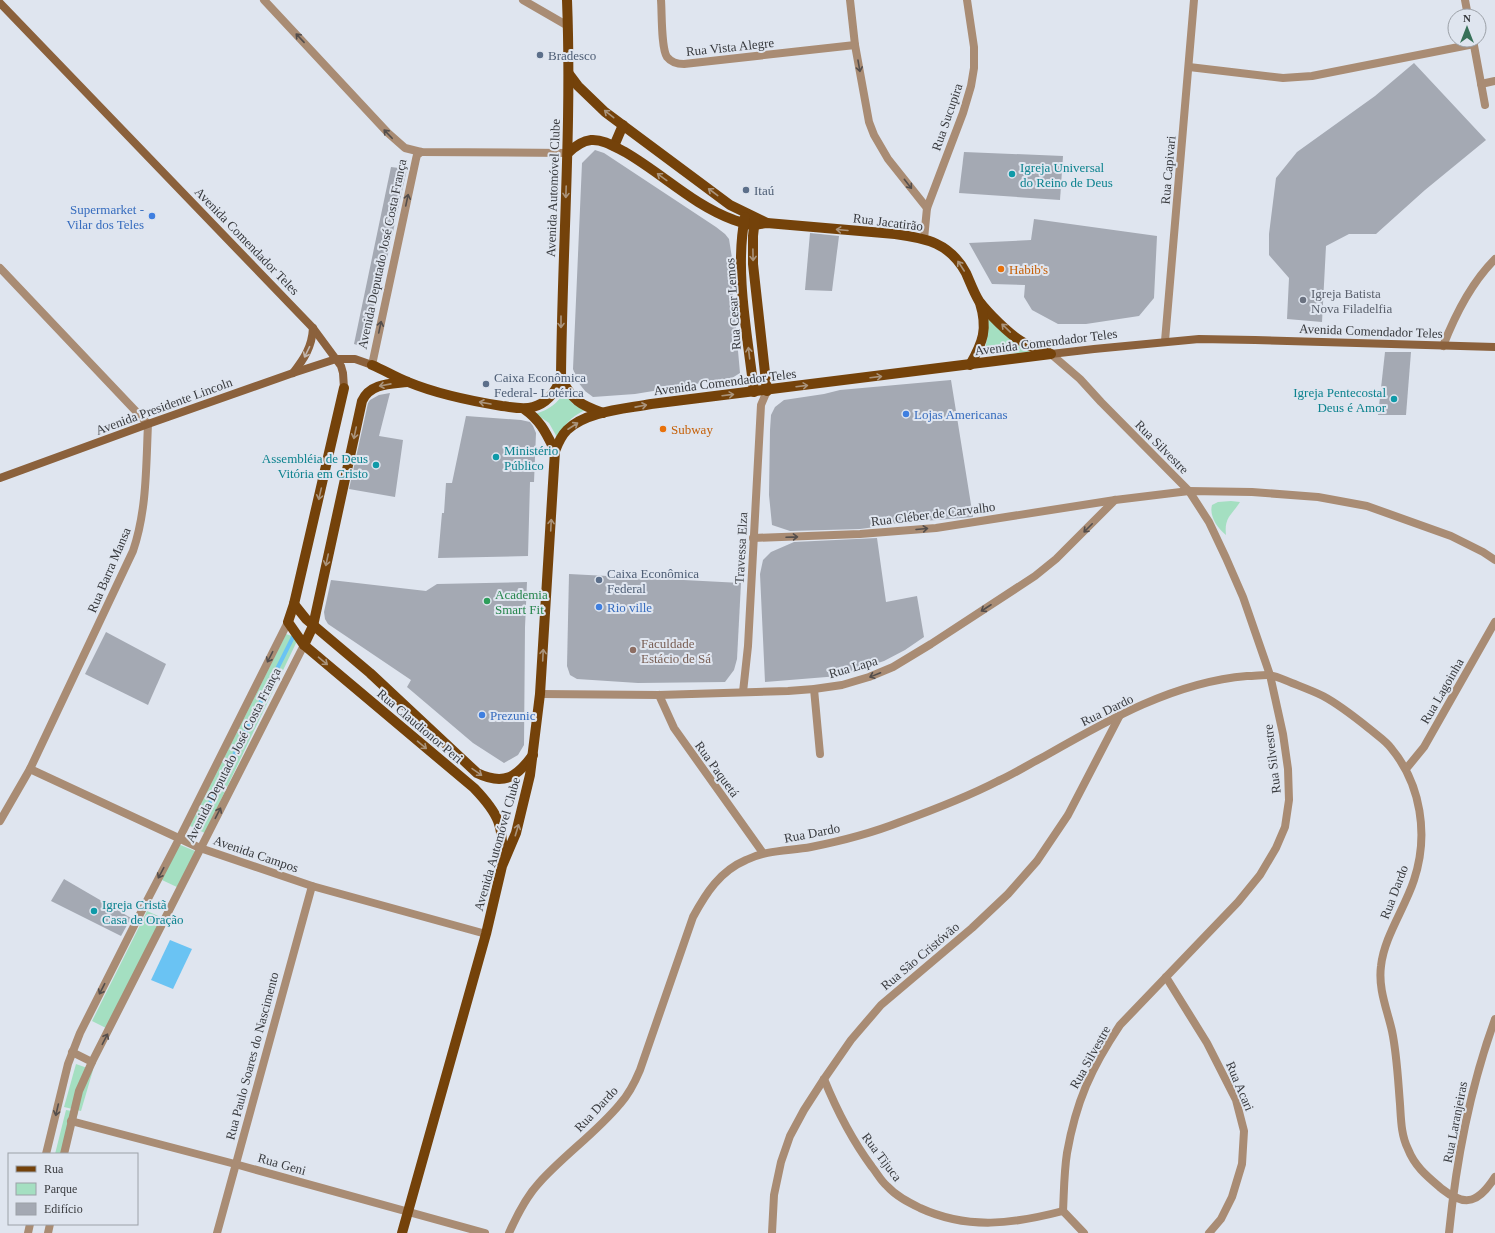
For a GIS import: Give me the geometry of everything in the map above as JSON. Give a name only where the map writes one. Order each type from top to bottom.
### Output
[{"type":"main road","name":"Avenida Automóvel Clube","points":[[561,378],[561,314],[568,153],[569,74],[567,0]]},
{"type":"main road","name":"Avenida Comendador Teles","points":[[0,3],[313,328],[336,360]]},
{"type":"main road","name":"Rua Jacatirão","points":[[569,74],[588,96],[623,125],[730,205],[745,218]]},
{"type":"main road","points":[[614,146],[623,125]]},
{"type":"main road","name":"Rua Jacatirão","points":[[568,153],[574,147],[590,140],[599,141],[614,146],[637,159],[706,208],[720,215],[745,218],[767,223],[895,234],[924,239],[942,246],[956,259],[966,273],[979,301],[1008,331],[1021,342],[1051,354]]},
{"type":"main road","name":"Rua Cesar Lemos","points":[[745,218],[741,259],[742,284],[754,392]]},
{"type":"main road","name":"Rua Cesar Lemos","points":[[755,221],[753,236],[753,264],[767,390]]},
{"type":"main road","points":[[970,365],[979,350],[982,341],[983,316],[979,301]]},
{"type":"main road","points":[[293,373],[302,362],[309,349],[313,328]]},
{"type":"main road","name":"Avenida Comendador Teles","points":[[554,451],[562,436],[568,429],[584,420],[603,413],[651,404],[1165,341],[1199,339],[1255,340],[1495,347]]},
{"type":"main road","points":[[336,360],[355,359],[372,365],[408,382],[463,398],[524,409],[533,407],[547,400],[558,386],[561,378]]},
{"type":"main road","name":"Avenida Presidente Lincoln","points":[[0,478],[293,373],[336,360]]},
{"type":"main road","name":"Avenida Deputado José Costa França","points":[[288,622],[294,604],[344,388],[342,369],[336,360]]},
{"type":"main road","points":[[561,378],[573,398],[585,406],[603,413]]},
{"type":"main road","name":"Avenida Deputado José Costa França","points":[[304,645],[313,626],[362,401],[365,395],[374,388],[384,385],[408,382]]},
{"type":"main road","points":[[524,409],[539,421],[546,432],[554,451]]},
{"type":"main road","name":"Avenida Automóvel Clube","points":[[402,1233],[486,934],[502,866],[516,833],[530,775],[534,754],[540,694],[554,451]]},
{"type":"main road","name":"Rua Claudionor Peri","points":[[294,604],[313,626],[370,673],[477,773],[488,779],[507,778],[520,771],[534,754]]},
{"type":"main road","name":"Rua Claudionor Peri","points":[[288,622],[304,645],[483,797],[491,807],[500,824],[503,849],[502,866]]},
{"type":"street","points":[[264,0],[398,143],[408,150],[421,152]]},
{"type":"street","points":[[523,0],[568,26]]},
{"type":"street","name":"Rua Vista Alegre","points":[[661,0],[664,50],[669,59],[677,63],[684,64],[855,45]]},
{"type":"street","points":[[850,0],[855,45],[869,122],[874,135],[888,159],[927,208]]},
{"type":"street","name":"Rua Sucupira","points":[[924,239],[927,208],[963,113],[971,86],[974,68],[974,47],[967,0]]},
{"type":"street","name":"Rua Capivari","points":[[1165,341],[1194,0]]},
{"type":"street","points":[[1189,67],[1283,78],[1312,76],[1447,48]]},
{"type":"street","points":[[1475,48],[1485,105]]},
{"type":"street","points":[[1482,84],[1495,81]]},
{"type":"street","name":"Avenida Deputado José Costa França","points":[[372,365],[417,155],[421,152],[568,153]]},
{"type":"street","points":[[1443,346],[1456,314],[1472,288],[1495,259]]},
{"type":"street","points":[[0,268],[148,424]]},
{"type":"street","name":"Rua Silvestre","points":[[1051,354],[1080,379],[1100,402],[1190,491],[1209,522],[1242,597],[1270,675],[1283,734],[1288,769],[1289,800],[1285,827],[1276,848],[1260,875],[1238,902],[1120,1025],[1086,1082],[1076,1112],[1067,1155],[1063,1211]]},
{"type":"street","name":"Travessa Elza","points":[[743,692],[748,646],[761,405],[767,390]]},
{"type":"street","points":[[754,392],[761,405]]},
{"type":"street","name":"Rua Barra Mansa","points":[[0,821],[30,769],[125,568],[139,534],[144,499],[148,424]]},
{"type":"street","name":"Rua Cléber de Carvalho","points":[[753,538],[860,534],[936,528],[1115,500],[1190,491],[1252,492],[1318,497],[1367,506],[1451,536],[1495,560]]},
{"type":"street","name":"Rua Lapa","points":[[540,694],[659,695],[814,689],[842,685],[869,677],[893,667],[931,644],[1035,576],[1056,559],[1115,500]]},
{"type":"street","name":"Avenida Deputado José Costa França","points":[[46,1153],[72,1052],[99,994],[288,622]]},
{"type":"street","name":"Rua Lagoinha","points":[[1406,769],[1424,747],[1495,622]]},
{"type":"street","name":"Avenida Deputado José Costa França","points":[[64,1153],[79,1091],[92,1062],[304,645]]},
{"type":"street","name":"Rua Dardo","points":[[509,1233],[525,1201],[538,1184],[620,1104],[632,1088],[640,1070],[693,917],[703,899],[715,883],[729,870],[744,860],[763,853],[812,847],[848,838],[896,824],[942,806],[1000,780],[1120,715],[1184,688],[1225,678],[1270,675],[1323,695],[1355,716],[1390,747],[1406,769],[1420,808],[1422,826],[1420,854],[1414,879],[1386,944],[1381,964],[1381,985],[1385,1008],[1392,1031],[1402,1132],[1406,1147],[1414,1162],[1426,1176],[1453,1197]]},
{"type":"street","points":[[814,689],[820,754]]},
{"type":"street","name":"Rua Paquetá","points":[[659,695],[674,728],[763,853]]},
{"type":"street","name":"Rua São Cristóvão","points":[[772,1233],[774,1194],[783,1156],[794,1129],[804,1110],[824,1079],[851,1040],[881,1005],[972,928],[1008,894],[1037,861],[1068,814],[1120,715]]},
{"type":"street","name":"Avenida Campos","points":[[30,769],[200,848],[312,886],[486,934]]},
{"type":"street","name":"Rua Paulo Soares do Nascimento","points":[[217,1233],[312,886]]},
{"type":"street","name":"Rua Acari","points":[[1166,977],[1207,1042],[1236,1100],[1244,1131],[1242,1164],[1232,1197],[1221,1219],[1209,1233]]},
{"type":"street","name":"Rua Laranjeiras","points":[[1449,1233],[1453,1197],[1474,1087],[1495,1018]]},
{"type":"street","points":[[72,1052],[92,1062]]},
{"type":"street","name":"Rua Tijuca","points":[[824,1079],[836,1108],[859,1148],[887,1186],[906,1201],[932,1214],[973,1223],[1006,1222],[1036,1218],[1063,1211]]},
{"type":"street","name":"Rua Geni","points":[[72,1121],[485,1233]]},
{"type":"street","points":[[1453,1197],[1470,1200],[1480,1196],[1490,1186],[1495,1177]]},
{"type":"street","points":[[1063,1211],[1077,1229],[1084,1233]]},
{"type":"green space","points":[[988,318],[1030,352],[983,355],[986,346]]},
{"type":"green space","points":[[564,391],[573,404],[585,410],[568,422],[558,439],[549,423],[536,414],[553,406]]},
{"type":"green space","points":[[1218,502],[1240,502],[1227,520],[1226,535],[1214,522],[1211,509],[1212,505]]},
{"type":"green space","points":[[286,634],[292,636],[197,829],[190,826]]},
{"type":"green space","points":[[293,637],[298,639],[205,833],[198,830]]},
{"type":"green space","points":[[178,844],[195,851],[179,888],[162,880]]},
{"type":"green space","points":[[147,911],[165,919],[110,1030],[92,1021]]},
{"type":"green space","points":[[76,1064],[93,1070],[81,1111],[64,1107]]},
{"type":"green space","points":[[66,1110],[78,1112],[67,1153],[55,1153]]},
{"type":"water","points":[[170,940],[192,949],[173,989],[151,980]]},
{"type":"building","points":[[1414,63],[1486,140],[1425,190],[1376,234],[1349,234],[1326,246],[1322,322],[1287,319],[1289,278],[1269,255],[1269,234],[1276,178],[1297,152],[1375,96]]},
{"type":"building","points":[[595,150],[604,153],[716,227],[729,239],[732,258],[732,284],[740,373],[732,378],[635,394],[593,397],[585,391],[578,382],[573,369],[582,163]]},
{"type":"building","name":"Igreja Universal do Reino de Deus","points":[[964,152],[1063,156],[1060,200],[959,193]]},
{"type":"building","points":[[391,167],[407,169],[367,348],[354,344]]},
{"type":"building","points":[[1034,219],[1157,236],[1154,298],[1139,316],[1086,324],[1058,324],[1032,310],[1024,297],[1025,285],[992,284],[969,243],[1031,240]]},
{"type":"building","points":[[810,233],[839,236],[832,291],[805,290]]},
{"type":"building","name":"Igreja Pentecostal Deus é Amor","points":[[1385,352],[1411,352],[1406,415],[1378,415]]},
{"type":"building","points":[[951,380],[973,517],[875,525],[875,527],[860,529],[790,531],[772,525],[769,495],[770,430],[771,415],[775,407],[784,400],[840,390]]},
{"type":"building","name":"Assembléia de Deus Vitória em Cristo","points":[[390,393],[379,436],[403,440],[395,497],[349,489],[368,403],[370,400],[379,395]]},
{"type":"building","points":[[466,416],[521,420],[530,422],[533,426],[536,433],[534,482],[530,482],[528,556],[438,558],[446,483],[452,483]]},
{"type":"building","points":[[877,538],[886,602],[917,596],[924,637],[905,650],[884,661],[839,676],[765,682],[760,574],[763,560],[771,552],[794,542]]},
{"type":"building","name":"Rio ville","points":[[569,574],[741,583],[737,659],[734,670],[725,682],[638,683],[577,679],[570,675],[567,666]]},
{"type":"building","points":[[331,580],[426,591],[437,584],[527,582],[524,745],[518,755],[504,763],[473,743],[407,687],[411,680],[328,624],[325,619],[324,612]]},
{"type":"building","points":[[106,632],[166,664],[148,705],[85,674]]},
{"type":"building","name":"Igreja Cristã Casa de Oração","points":[[64,879],[131,918],[121,936],[51,901]]},
{"type":"waterway","points":[[197,829],[293,637]]},
{"type":"place","name":"Bradesco","points":[[540,55]]},
{"type":"place","name":"Igreja Universal do Reino de Deus","points":[[1012,174]]},
{"type":"place","name":"Itaú","points":[[746,190]]},
{"type":"place","name":"Supermarket - Vilar dos Teles","points":[[152,216]]},
{"type":"place","name":"Habib's","points":[[1001,269]]},
{"type":"place","name":"Igreja Batista Nova Filadelfia","points":[[1303,300]]},
{"type":"place","name":"Caixa Econômica Federal- Lotérica","points":[[486,384]]},
{"type":"place","name":"Igreja Pentecostal Deus é Amor","points":[[1394,399]]},
{"type":"place","name":"Lojas Americanas","points":[[906,414]]},
{"type":"place","name":"Subway","points":[[663,429]]},
{"type":"place","name":"Ministério Público","points":[[496,457]]},
{"type":"place","name":"Assembléia de Deus Vitória em Cristo","points":[[376,465]]},
{"type":"place","name":"Caixa Econômica Federal","points":[[599,580]]},
{"type":"place","name":"Academia Smart Fit","points":[[487,601]]},
{"type":"place","name":"Rio ville","points":[[599,607]]},
{"type":"place","name":"Faculdade Estácio de Sá","points":[[633,650]]},
{"type":"place","name":"Prezunic","points":[[482,715]]},
{"type":"place","name":"Igreja Cristã Casa de Oração","points":[[94,911]]}]
